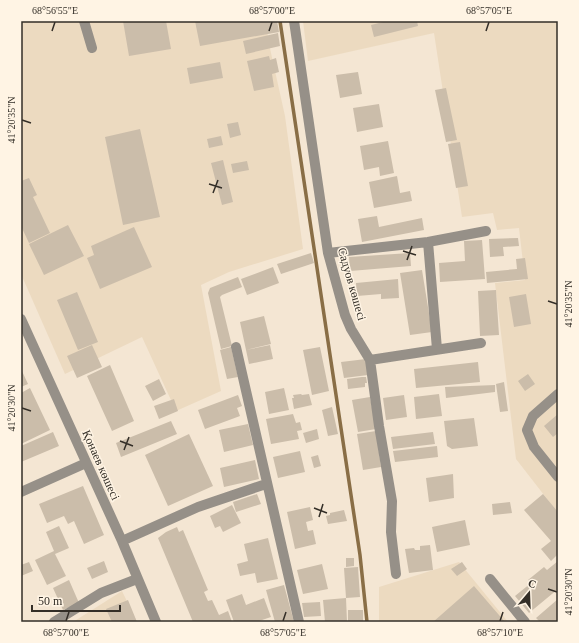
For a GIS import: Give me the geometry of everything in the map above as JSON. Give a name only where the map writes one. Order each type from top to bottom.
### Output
[{"type":"street","points":[[84,21],[92,48]]},
{"type":"street","name":"Садуов көшесі","points":[[294,21],[328,253],[345,315],[351,329],[370,360],[379,426],[392,501],[391,532],[396,574]]},
{"type":"street","points":[[328,253],[428,242],[486,231]]},
{"type":"street","points":[[428,242],[437,349]]},
{"type":"street","name":"Қонаев көшесі","points":[[21,319],[122,541],[156,622]]},
{"type":"street","points":[[370,360],[481,343]]},
{"type":"street","points":[[236,347],[266,484],[299,622]]},
{"type":"street","points":[[558,394],[532,416],[527,430],[534,448],[558,477]]},
{"type":"street","points":[[21,492],[86,463]]},
{"type":"street","points":[[122,541],[198,506],[266,484]]},
{"type":"street","points":[[54,622],[101,593],[137,579]]},
{"type":"street","points":[[490,579],[525,622]]},
{"type":"shaded area","points":[[21,21],[266,21],[269,44],[285,116],[303,249],[229,272],[201,285],[221,391],[176,411],[142,337],[65,374],[21,274]]},
{"type":"shaded area","points":[[303,21],[558,21],[558,513],[516,459],[495,283],[525,280],[519,228],[497,230],[493,213],[462,217],[434,33],[308,61]]},
{"type":"shaded area","points":[[459,562],[508,622],[379,622],[379,587]]},
{"type":"shaded area","points":[[122,591],[137,622],[73,622]]},
{"type":"building","points":[[123,21],[166,21],[171,49],[129,56]]},
{"type":"building","points":[[195,21],[277,21],[279,32],[200,46]]},
{"type":"building","points":[[387,21],[417,21],[418,26],[374,37],[371,25]]},
{"type":"building","points":[[278,33],[280,46],[246,54],[243,41]]},
{"type":"building","points":[[269,56],[270,60],[276,58],[279,72],[272,74],[274,87],[254,91],[247,61]]},
{"type":"building","points":[[220,62],[223,78],[190,84],[187,68]]},
{"type":"building","points":[[358,72],[362,94],[340,98],[336,75]]},
{"type":"building","points":[[446,88],[457,140],[446,142],[435,90]]},
{"type":"building","points":[[379,104],[383,127],[357,132],[353,108]]},
{"type":"building","points":[[238,122],[241,135],[230,138],[227,124]]},
{"type":"building","points":[[140,129],[160,217],[123,225],[105,137]]},
{"type":"building","points":[[221,136],[223,145],[209,148],[207,139]]},
{"type":"building","points":[[388,141],[394,173],[380,176],[379,167],[364,170],[360,146]]},
{"type":"building","points":[[460,142],[468,186],[456,188],[448,144]]},
{"type":"building","points":[[223,160],[233,202],[222,205],[211,163]]},
{"type":"building","points":[[247,161],[249,170],[233,173],[231,164]]},
{"type":"building","points":[[397,176],[400,193],[410,191],[412,201],[374,208],[369,182]]},
{"type":"building","points":[[29,178],[37,195],[33,197],[50,233],[29,243],[21,226],[21,181]]},
{"type":"building","points":[[377,216],[379,227],[422,218],[424,230],[362,242],[358,219]]},
{"type":"building","points":[[68,225],[84,256],[44,275],[29,244]]},
{"type":"building","points":[[134,227],[152,267],[100,289],[87,258],[94,255],[91,246]]},
{"type":"building","points":[[518,238],[519,246],[503,247],[504,256],[490,257],[489,239]]},
{"type":"building","points":[[482,240],[485,279],[440,282],[439,263],[465,261],[464,241]]},
{"type":"building","points":[[311,253],[314,263],[281,274],[277,264]]},
{"type":"building","points":[[410,253],[411,266],[350,271],[349,257]]},
{"type":"building","points":[[525,258],[528,279],[487,283],[486,272],[517,269],[516,259]]},
{"type":"building","points":[[273,267],[279,283],[247,295],[241,279]]},
{"type":"building","points":[[422,270],[432,332],[410,335],[400,273]]},
{"type":"building","points":[[238,277],[242,287],[220,297],[232,346],[221,349],[208,293],[210,288]]},
{"type":"building","points":[[398,279],[399,298],[381,299],[381,294],[357,296],[356,283]]},
{"type":"building","points":[[496,290],[499,335],[480,336],[478,291]]},
{"type":"building","points":[[77,292],[98,342],[78,350],[57,300]]},
{"type":"building","points":[[526,294],[531,324],[514,327],[509,297]]},
{"type":"building","points":[[264,316],[271,344],[246,350],[240,322]]},
{"type":"building","points":[[92,345],[102,367],[77,378],[67,356]]},
{"type":"building","points":[[270,345],[273,359],[249,364],[246,350]]},
{"type":"building","points":[[231,347],[238,377],[227,379],[220,350]]},
{"type":"building","points":[[320,347],[329,391],[312,395],[303,350]]},
{"type":"building","points":[[366,359],[368,375],[344,378],[341,362]]},
{"type":"building","points":[[478,362],[480,382],[416,388],[414,369]]},
{"type":"building","points":[[110,365],[134,421],[112,431],[87,376]]},
{"type":"building","points":[[21,369],[28,384],[21,387]]},
{"type":"building","points":[[528,374],[535,384],[525,391],[518,381]]},
{"type":"building","points":[[366,377],[367,383],[365,383],[365,387],[348,389],[347,379]]},
{"type":"building","points":[[159,379],[166,394],[153,401],[145,386]]},
{"type":"building","points":[[504,382],[508,411],[500,412],[496,384]]},
{"type":"building","points":[[495,385],[495,392],[446,398],[445,387]]},
{"type":"building","points":[[30,388],[50,430],[21,444],[21,393]]},
{"type":"building","points":[[284,388],[289,410],[269,414],[265,392]]},
{"type":"building","points":[[309,394],[312,405],[294,409],[292,398],[294,398],[293,395]]},
{"type":"building","points":[[439,394],[442,416],[416,419],[414,397]]},
{"type":"building","points":[[238,395],[242,406],[237,408],[240,416],[205,429],[198,410]]},
{"type":"building","points":[[404,395],[407,417],[386,420],[383,398]]},
{"type":"building","points":[[370,397],[376,429],[358,432],[352,400]]},
{"type":"building","points":[[174,399],[178,411],[159,419],[154,406]]},
{"type":"building","points":[[332,407],[338,434],[328,436],[322,410]]},
{"type":"building","points":[[293,414],[296,423],[300,422],[302,430],[297,431],[299,439],[271,444],[266,419]]},
{"type":"building","points":[[558,414],[558,433],[553,437],[544,426]]},
{"type":"building","points":[[474,418],[478,446],[452,449],[447,446],[444,421]]},
{"type":"building","points":[[171,421],[177,434],[121,457],[116,443]]},
{"type":"building","points":[[248,424],[253,445],[224,452],[219,430]]},
{"type":"building","points":[[317,429],[319,439],[306,443],[303,433]]},
{"type":"building","points":[[376,431],[381,467],[363,470],[357,434]]},
{"type":"building","points":[[53,432],[59,446],[21,462],[21,446]]},
{"type":"building","points":[[433,432],[435,444],[393,449],[391,437]]},
{"type":"building","points":[[189,434],[213,486],[168,506],[145,455]]},
{"type":"building","points":[[437,446],[438,457],[395,462],[393,451]]},
{"type":"building","points":[[300,451],[305,472],[278,478],[273,457]]},
{"type":"building","points":[[318,455],[321,466],[314,468],[311,457]]},
{"type":"building","points":[[255,460],[259,479],[224,487],[220,468]]},
{"type":"building","points":[[453,474],[454,498],[429,502],[426,478]]},
{"type":"building","points":[[83,486],[104,535],[84,544],[74,521],[68,524],[64,516],[47,523],[39,504]]},
{"type":"building","points":[[257,494],[261,504],[236,512],[233,502]]},
{"type":"building","points":[[543,494],[558,512],[558,554],[551,561],[541,549],[551,541],[524,510]]},
{"type":"building","points":[[510,502],[512,513],[493,515],[492,504]]},
{"type":"building","points":[[232,505],[241,523],[223,532],[220,526],[215,528],[210,516]]},
{"type":"building","points":[[310,507],[313,520],[306,522],[308,531],[313,530],[316,544],[295,549],[287,512]]},
{"type":"building","points":[[344,510],[347,521],[328,524],[326,516],[330,515],[330,513]]},
{"type":"building","points":[[465,520],[470,545],[437,552],[432,527]]},
{"type":"building","points":[[59,526],[69,548],[55,554],[66,576],[47,585],[35,560],[54,551],[46,532]]},
{"type":"building","points":[[177,527],[179,532],[183,530],[208,590],[204,592],[208,601],[212,600],[219,615],[228,611],[232,622],[193,622],[158,538]]},
{"type":"building","points":[[268,538],[278,579],[257,583],[255,573],[240,576],[237,564],[248,561],[244,544]]},
{"type":"building","points":[[430,545],[433,570],[409,573],[405,549],[414,548],[415,550],[420,550],[420,546]]},
{"type":"building","points":[[346,558],[354,558],[354,566],[346,567]]},
{"type":"building","points":[[104,561],[108,572],[92,579],[87,568]]},
{"type":"building","points":[[558,561],[558,589],[529,613],[515,596],[531,583],[528,580],[544,567],[547,570]]},
{"type":"building","points":[[29,562],[33,571],[21,576],[21,565]]},
{"type":"building","points":[[462,562],[467,569],[457,576],[451,569]]},
{"type":"building","points":[[322,564],[328,589],[303,594],[297,570]]},
{"type":"building","points":[[358,567],[360,597],[346,598],[344,568]]},
{"type":"building","points":[[69,580],[79,603],[63,610],[53,588]]},
{"type":"building","points":[[284,585],[294,622],[275,622],[266,590]]},
{"type":"building","points":[[474,586],[505,622],[433,622]]},
{"type":"building","points":[[242,594],[246,605],[264,598],[271,617],[256,622],[234,622],[226,600]]},
{"type":"building","points":[[346,598],[347,622],[325,622],[323,600]]},
{"type":"building","points":[[558,599],[558,622],[540,622],[536,618]]},
{"type":"building","points":[[128,600],[137,622],[112,622],[106,609]]},
{"type":"building","points":[[320,602],[321,616],[304,617],[302,603]]},
{"type":"building","points":[[348,610],[363,610],[363,622],[348,622]]},
{"type":"waterway","points":[[280,21],[360,555],[367,622]]}]
